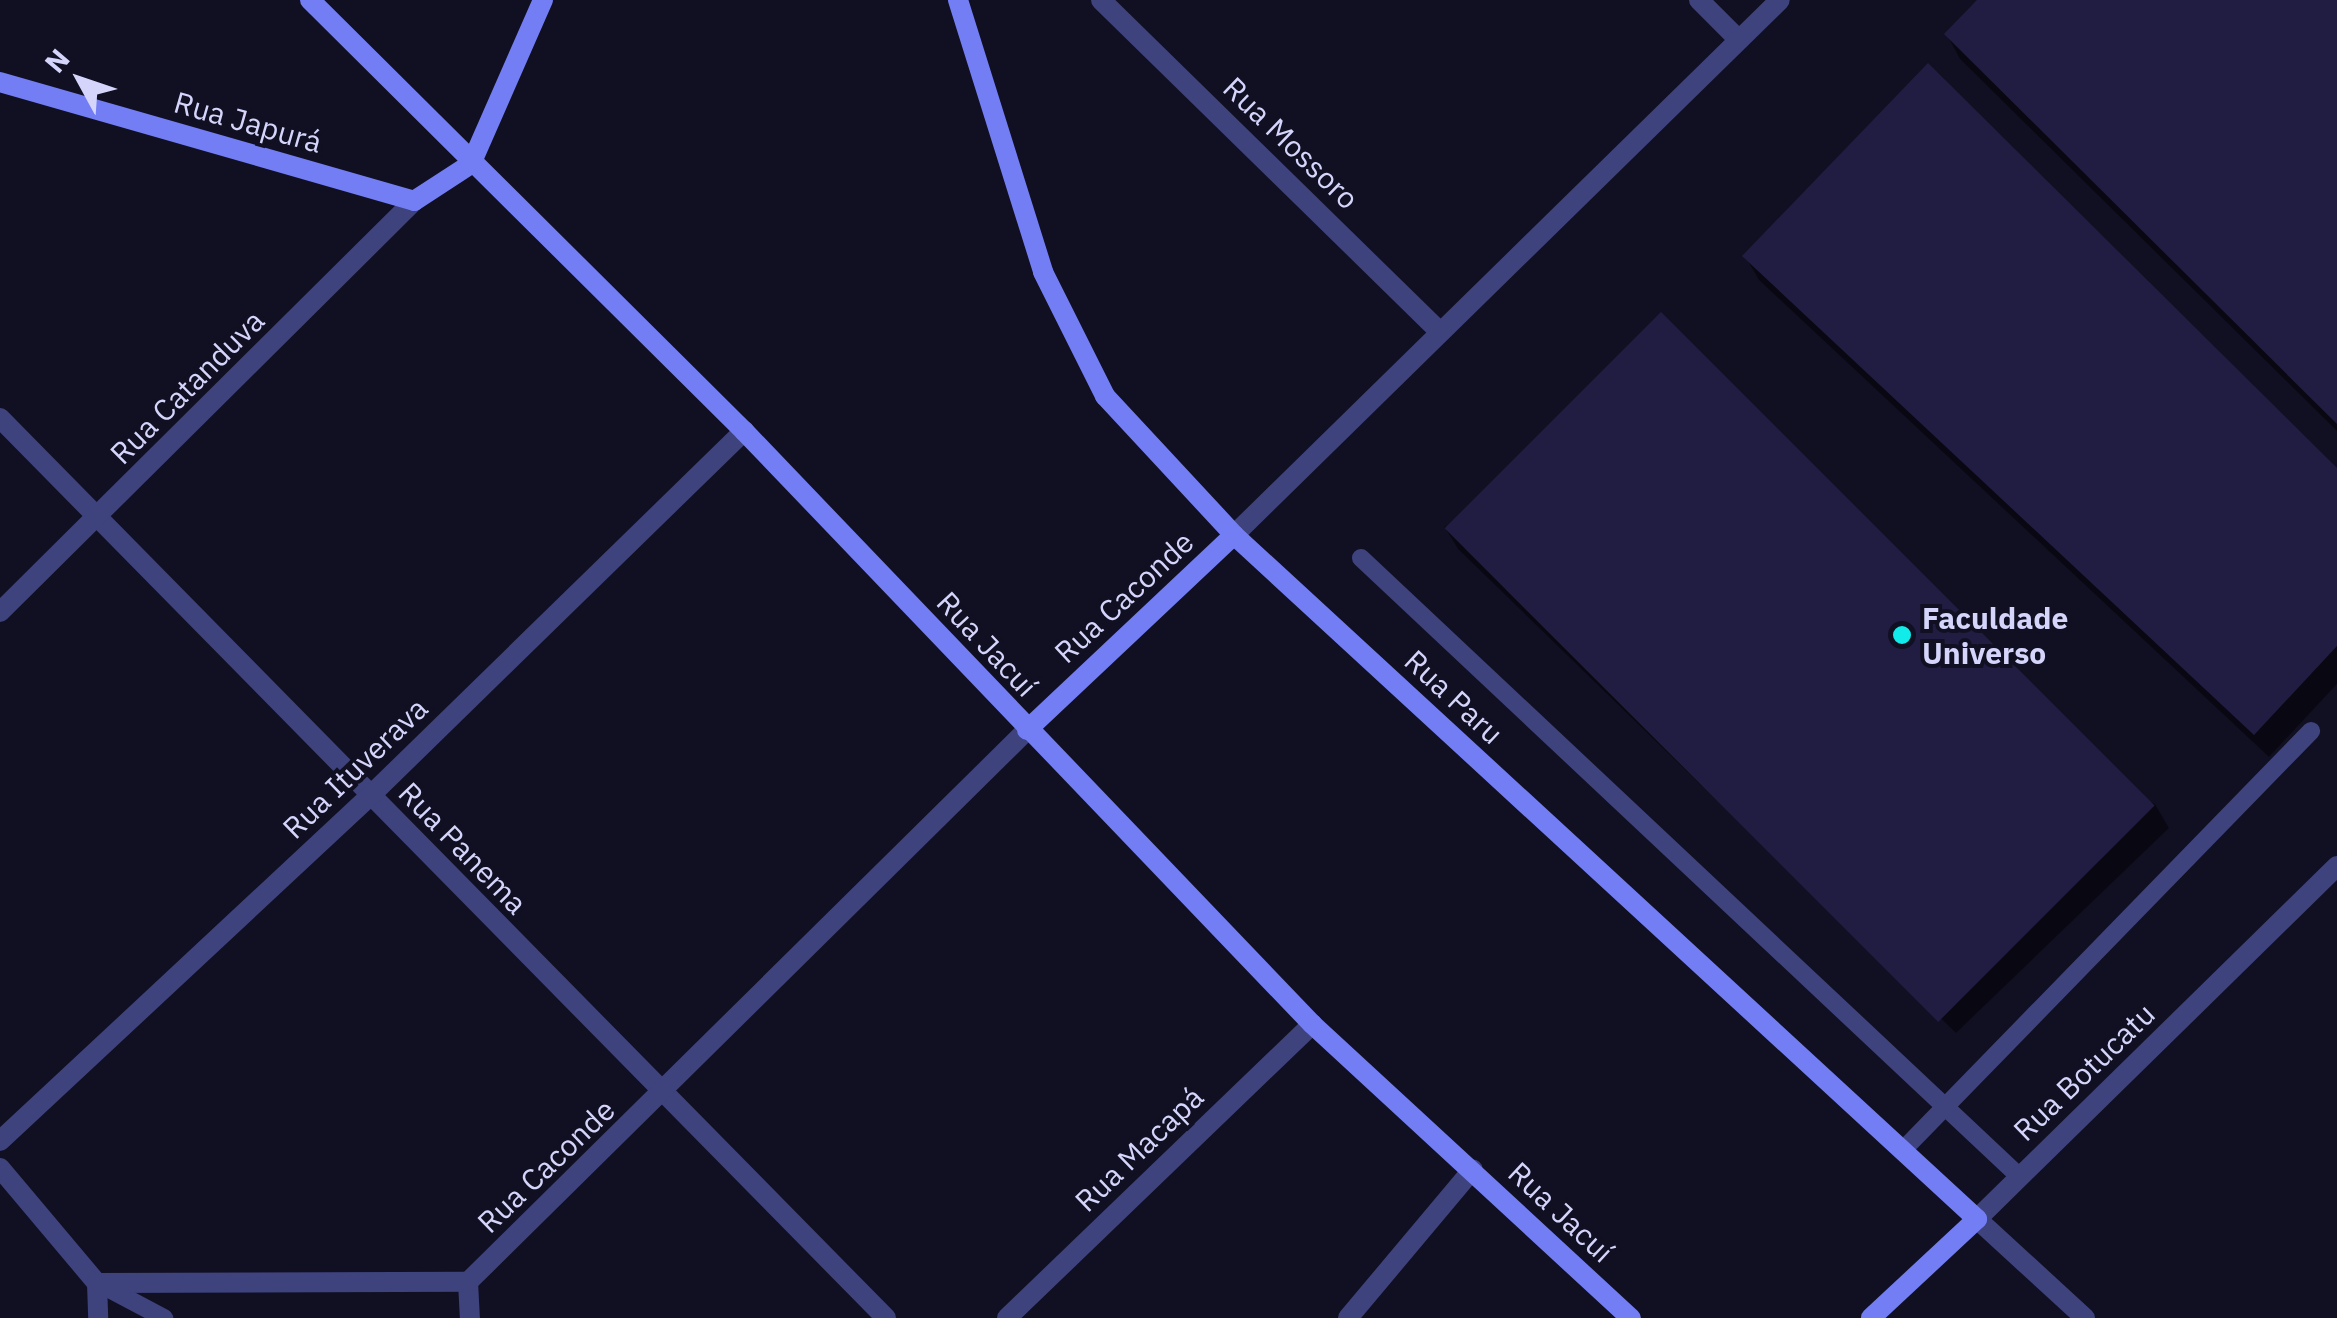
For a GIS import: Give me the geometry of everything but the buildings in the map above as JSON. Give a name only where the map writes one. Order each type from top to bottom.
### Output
[{"type":"street","name":"Rua Jacuí","points":[[310,0],[744,431],[1026,730],[1312,1024],[1631,1318]]},
{"type":"street","points":[[414,202],[472,164],[543,0]]},
{"type":"street","name":"Rua Paru","points":[[958,0],[1042,272],[1106,396],[1234,535],[2084,1318]]},
{"type":"street","name":"Rua Mossoro","points":[[1101,0],[1438,330]]},
{"type":"street","points":[[1699,0],[1738,40]]},
{"type":"street","name":"Rua Caconde","points":[[468,1282],[663,1095],[1026,730],[1234,535],[1438,330],[1780,0]]},
{"type":"street","name":"Rua Japurá","points":[[0,82],[414,202]]},
{"type":"street","name":"Rua Catanduva","points":[[0,612],[414,202]]},
{"type":"street","name":"Rua Panema","points":[[0,418],[886,1318]]},
{"type":"street","name":"Rua Ituverava","points":[[0,1141],[370,796],[744,431]]},
{"type":"street","name":"Rua Botucatu","points":[[1871,1318],[1978,1219],[2337,866]]},
{"type":"street","name":"Rua Macapá","points":[[1007,1318],[1312,1024]]},
{"type":"street","points":[[0,1168],[97,1282],[98,1318]]},
{"type":"street","points":[[1348,1318],[1473,1169]]},
{"type":"street","points":[[97,1282],[468,1282],[470,1318]]},
{"type":"lane","points":[[1362,558],[2020,1177]]},
{"type":"lane","points":[[1903,1150],[2311,731]]},
{"type":"lane","points":[[97,1282],[164,1318]]},
{"type":"place","name":"Faculdade Universo","points":[[1902,635]]}]
